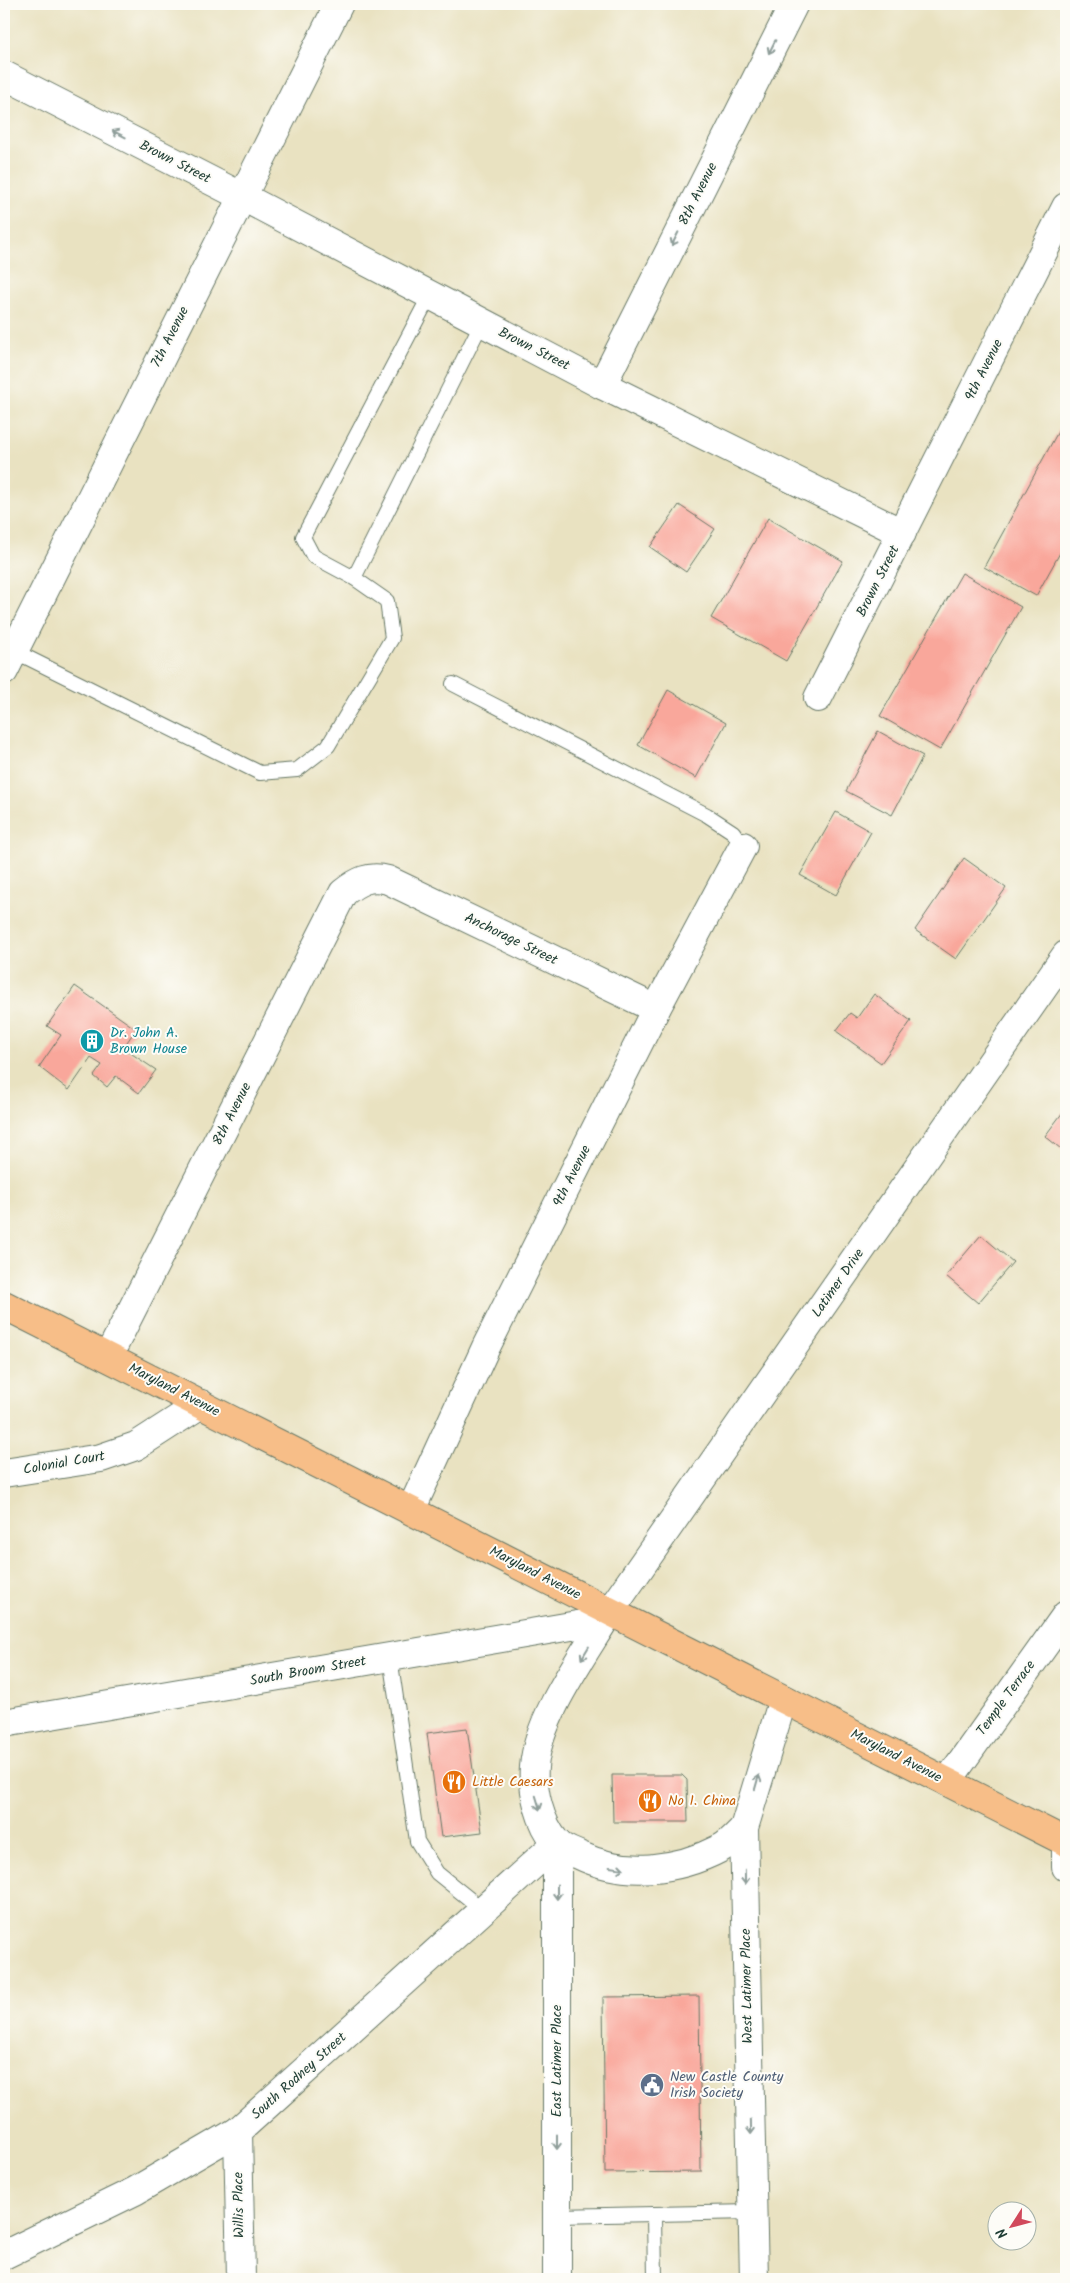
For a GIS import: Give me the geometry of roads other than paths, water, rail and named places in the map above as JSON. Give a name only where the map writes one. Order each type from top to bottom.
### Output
[{"type":"main road","name":"Maryland Avenue","points":[[4,1304],[1066,1842]]},
{"type":"street","name":"7th Avenue","points":[[9,661],[339,4]]},
{"type":"street","name":"8th Avenue","points":[[602,385],[794,4]]},
{"type":"street","name":"Brown Street","points":[[4,74],[602,385],[902,533],[818,698]]},
{"type":"street","name":"9th Avenue","points":[[902,533],[1066,207]]},
{"type":"street","name":"9th Avenue","points":[[411,1510],[486,1347],[656,1009],[743,846]]},
{"type":"street","name":"Anchorage Street","points":[[365,880],[376,876],[388,880],[656,1009]]},
{"type":"street","name":"8th Avenue","points":[[108,1357],[343,893],[353,885],[365,880]]},
{"type":"street","name":"Latimer Drive","points":[[610,1611],[1066,955]]},
{"type":"street","name":"Colonial Court","points":[[4,1473],[101,1458],[136,1446],[200,1404]]},
{"type":"street","name":"South Broom Street","points":[[4,1723],[583,1624],[610,1611]]},
{"type":"street","points":[[610,1611],[550,1712],[538,1742],[534,1768],[536,1794],[543,1818],[557,1843],[596,1864],[617,1869],[642,1870],[679,1864],[703,1856],[723,1847],[744,1828]]},
{"type":"street","name":"Temple Terrace","points":[[947,1782],[1066,1615]]},
{"type":"street","name":"West Latimer Place","points":[[754,2279],[744,1828],[783,1699]]},
{"type":"street","points":[[1066,1842],[1066,1867]]},
{"type":"street","name":"South Rodney Street","points":[[4,2255],[135,2191],[238,2131],[557,1843]]},
{"type":"street","name":"East Latimer Place","points":[[557,1843],[557,2279]]},
{"type":"street","name":"Willis Place","points":[[238,2131],[241,2279]]},
{"type":"lane","points":[[9,661],[260,773],[297,770],[328,746],[392,638],[386,601],[354,578],[313,556],[303,537],[430,295]]},
{"type":"lane","points":[[354,578],[482,322]]},
{"type":"lane","points":[[453,684],[707,816],[733,832],[743,846]]},
{"type":"lane","points":[[390,1657],[417,1841],[437,1873],[483,1910]]},
{"type":"lane","points":[[557,2216],[752,2212]]},
{"type":"lane","points":[[654,2214],[656,2279]]},
{"type":"place","name":"Dr. John A. Brown House","points":[[92,1041]]},
{"type":"place","name":"Little Caesars","points":[[454,1782]]},
{"type":"place","name":"No 1. China","points":[[650,1801]]},
{"type":"place","name":"New Castle County Irish Society","points":[[652,2085]]}]
